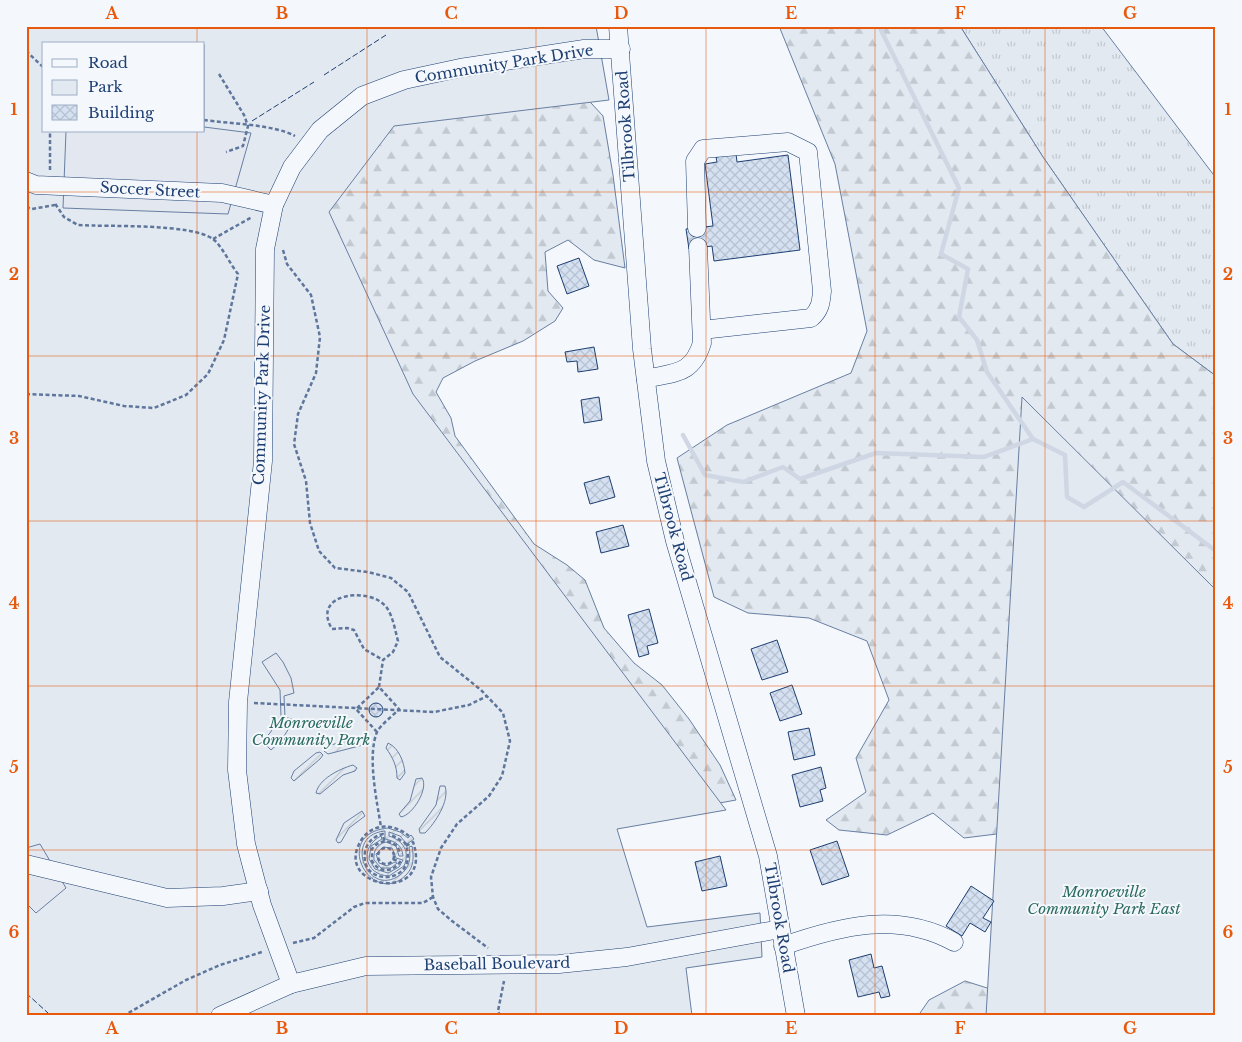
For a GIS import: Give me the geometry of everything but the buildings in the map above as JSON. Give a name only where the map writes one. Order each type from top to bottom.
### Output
[{"type":"street","name":"Tilbrook Road","points":[[618,26],[646,379],[656,461],[675,541],[768,856],[796,1016]]},
{"type":"street","name":"Community Park Drive","points":[[291,984],[258,890],[246,844],[237,770],[238,702],[263,461],[265,249],[274,205],[292,167],[320,130],[362,96],[404,80],[460,68],[584,49],[621,49]]},
{"type":"street","points":[[697,228],[695,161],[703,149],[788,142],[798,145],[808,152],[821,304],[817,313],[811,318],[702,330]]},
{"type":"street","name":"Soccer Street","points":[[26,181],[36,185],[50,186],[222,193],[274,205]]},
{"type":"street","points":[[646,379],[686,370],[698,356],[702,343],[698,248]]},
{"type":"street","points":[[26,864],[167,898],[223,896],[258,890]]},
{"type":"street","name":"Baseball Boulevard","points":[[220,1016],[291,984],[366,966],[559,964],[848,928],[897,924],[914,926],[937,933],[954,942]]},
{"type":"path","points":[[26,50],[42,66]]},
{"type":"path","points":[[219,74],[244,115],[248,126],[243,146],[226,152]]},
{"type":"path","points":[[205,120],[286,131],[299,138]]},
{"type":"path","points":[[26,394],[79,396],[124,406],[154,408],[186,395],[208,374],[224,340],[238,274],[213,240],[180,229],[78,225],[64,217],[55,205],[50,186],[50,132]]},
{"type":"path","points":[[26,207],[32,209],[55,205]]},
{"type":"path","points":[[213,240],[253,216],[270,226],[280,242],[287,264],[312,295],[320,337],[316,373],[298,414],[294,444],[306,481],[310,523],[319,551],[335,568],[368,572],[390,578],[408,592],[440,657],[487,696],[503,714],[510,741],[502,776],[489,796],[457,824],[441,848],[431,877],[433,897],[438,909],[488,948],[500,964],[505,977],[498,1011],[500,1016]]},
{"type":"path","points":[[356,709],[379,687],[382,660],[393,652],[398,641],[386,608],[378,599],[365,596],[342,596],[334,601],[327,610],[327,620],[332,629],[347,628],[354,630],[364,649],[382,660]]},
{"type":"path","points":[[379,687],[399,709]]},
{"type":"path","points":[[238,702],[434,712],[469,705],[487,696]]},
{"type":"path","points":[[356,709],[377,732]]},
{"type":"path","points":[[381,827],[374,790],[373,762],[377,732],[399,709]]},
{"type":"path","points":[[406,846],[413,842],[416,851],[413,868],[409,875],[402,880],[386,885],[370,880],[360,868],[357,851],[364,836],[370,830],[381,827],[395,827],[409,836]]},
{"type":"path","points":[[384,841],[383,834],[374,838],[369,842],[364,855],[368,868],[379,876],[392,877],[404,869],[408,856],[406,846],[400,838],[390,834]]},
{"type":"path","points":[[393,859],[400,862],[396,867],[386,871],[380,870],[372,861],[372,849],[376,844],[384,841],[398,846],[401,854]]},
{"type":"path","points":[[385,848],[389,849],[394,855],[393,859],[391,862],[383,863],[380,861],[379,853],[385,848]]},
{"type":"green space","name":"Monroeville Community Park","points":[[26,26],[596,26],[609,100],[394,126],[329,212],[413,394],[726,810],[617,829],[647,927],[760,913],[762,957],[686,968],[692,1016],[26,1016]]},
{"type":"green space","points":[[779,26],[960,26],[1043,157],[1173,344],[1216,376],[1216,822],[1029,830],[964,838],[933,813],[887,835],[839,830],[826,820],[866,792],[856,758],[889,700],[867,641],[809,618],[748,613],[714,597],[677,458],[727,425],[851,373],[867,331],[835,164]]},
{"type":"green space","points":[[960,26],[1101,26],[1216,178],[1216,376],[1173,344],[1043,157]]},
{"type":"green space","points":[[568,78],[603,116],[625,268],[594,260],[568,240],[545,252],[548,291],[563,308],[555,321],[523,341],[475,361],[443,378],[436,392],[451,418],[455,436],[534,544],[567,565],[585,580],[604,628],[634,663],[662,685],[689,719],[720,765],[736,800],[681,810],[462,645],[314,175],[395,108]]},
{"type":"green space","name":"Monroeville Community Park East","points":[[1022,397],[1216,590],[1216,1016],[986,1016]]},
{"type":"green space","points":[[352,739],[365,739],[367,744],[328,754],[324,751],[324,747]]},
{"type":"green space","points":[[388,743],[395,748],[402,760],[405,773],[400,780],[397,778],[394,762],[386,748]]},
{"type":"green space","points":[[320,752],[323,755],[320,759],[294,781],[291,778],[294,771],[316,753]]},
{"type":"green space","points":[[353,765],[357,768],[355,771],[343,775],[320,794],[316,793],[325,779]]},
{"type":"green space","points":[[422,778],[424,782],[419,801],[406,815],[401,817],[399,814],[410,801],[416,779]]},
{"type":"green space","points":[[440,786],[445,786],[444,805],[429,829],[425,833],[420,833],[419,829],[436,805]]},
{"type":"green space","points":[[362,811],[365,816],[349,828],[341,842],[338,843],[336,840],[344,823]]},
{"type":"green space","points":[[388,828],[400,832],[408,838],[411,835],[414,839],[407,844],[400,836],[389,832],[389,836],[399,841],[406,852],[404,866],[389,876],[374,871],[370,866],[367,860],[369,847],[381,836],[382,839],[371,846],[369,859],[375,869],[388,873],[399,867],[403,860],[396,858],[392,848],[383,847],[376,854],[379,863],[387,866],[395,862],[397,863],[391,868],[381,868],[374,860],[376,848],[386,842],[396,846],[399,856],[403,856],[397,844],[385,839],[385,831],[372,835],[365,843],[362,853],[364,864],[369,873],[378,879],[388,880],[400,875],[408,866],[410,859],[409,847],[412,846],[413,862],[411,869],[406,875],[393,883],[381,883],[370,877],[362,866],[359,854],[362,843],[371,833]]},
{"type":"green space","points":[[965,981],[1025,1000],[1043,1016],[918,1016],[929,1000]]},
{"type":"shaded area","points":[[205,127],[251,133],[228,214],[63,208],[66,132],[205,132]]},
{"type":"shaded area","points":[[276,653],[291,678],[294,693],[284,696],[285,717],[294,720],[281,741],[271,750],[262,741],[270,733],[281,716],[280,690],[262,662]]},
{"type":"shaded area","points":[[40,844],[66,888],[36,913],[26,903],[26,848]]},
{"type":"waterway","points":[[879,26],[959,188],[941,254],[968,269],[959,317],[977,340],[987,372],[1033,439],[1065,455],[1067,497],[1084,507],[1123,482],[1216,551]]},
{"type":"waterway","points":[[683,435],[705,475],[743,482],[783,467],[800,479],[876,453],[984,457],[1033,439]]},
{"type":"fence","points":[[324,75],[386,35]]},
{"type":"fence","points":[[252,121],[314,82]]},
{"type":"fence","points":[[26,993],[48,1013],[45,1016]]}]
